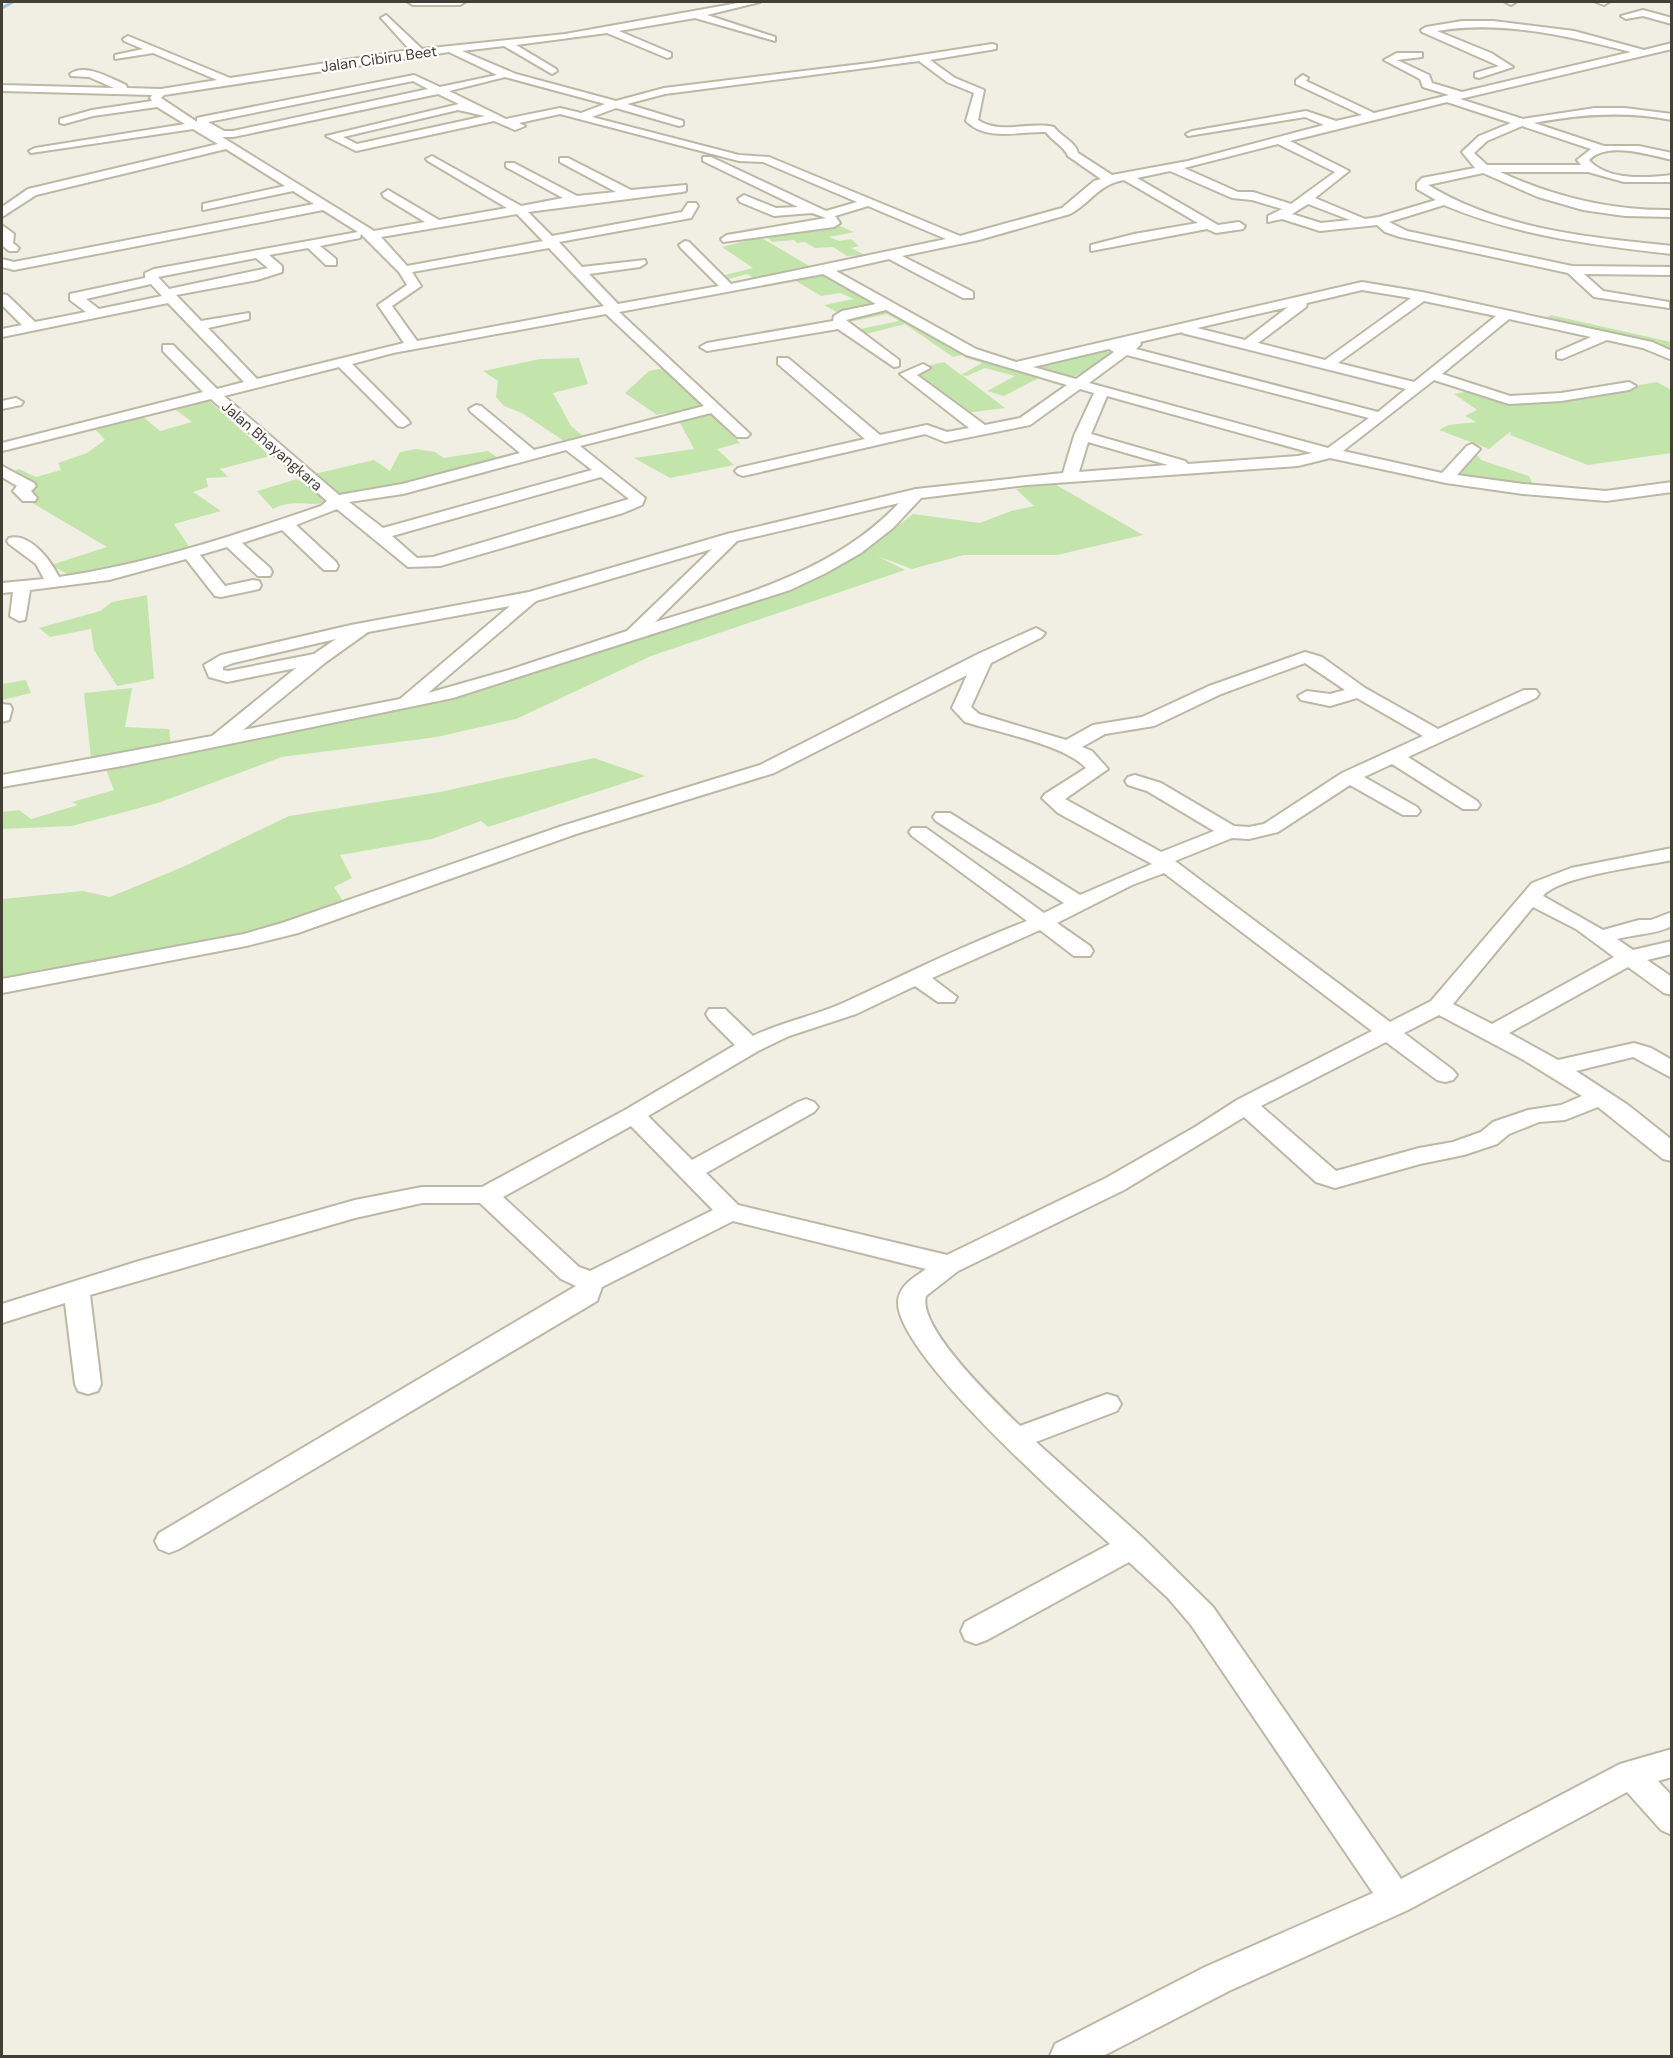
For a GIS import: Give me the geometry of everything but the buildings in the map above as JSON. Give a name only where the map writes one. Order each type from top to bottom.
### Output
[{"type":"street","points":[[413,2],[460,2]]},
{"type":"street","name":"Jalan Cibiru Beet","points":[[2,88],[145,93],[160,98],[228,81],[420,52],[507,44],[609,30],[695,15],[751,2]]},
{"type":"street","points":[[1626,16],[1643,13],[1671,21]]},
{"type":"street","points":[[695,15],[771,39]]},
{"type":"street","points":[[386,18],[407,43],[420,52]]},
{"type":"street","points":[[1503,86],[1477,77],[1508,69],[1506,65],[1426,30],[1462,24],[1493,24],[1574,34],[1646,53]]},
{"type":"street","points":[[640,25],[653,33]]},
{"type":"street","points":[[609,30],[667,55]]},
{"type":"street","points":[[128,39],[228,81]]},
{"type":"street","points":[[507,44],[552,71]]},
{"type":"street","points":[[2,447],[413,345],[728,288],[958,240],[1066,211],[1080,202],[1098,184],[1110,179],[1238,153],[1335,125],[1671,46]]},
{"type":"street","points":[[531,105],[495,118],[356,148],[332,136],[459,107],[495,118],[515,127],[577,116],[645,96],[724,82],[923,59],[992,47]]},
{"type":"street","points":[[451,49],[507,77],[576,92],[679,123]]},
{"type":"street","points":[[119,57],[153,50]]},
{"type":"street","points":[[1418,55],[1398,56],[1389,60],[1425,77],[1427,85],[1451,98],[1519,124],[1598,150],[1629,148],[1657,152],[1671,157]]},
{"type":"street","points":[[202,59],[218,65]]},
{"type":"street","points":[[923,59],[942,60]]},
{"type":"street","points":[[923,59],[945,76],[980,92],[972,121],[975,124],[990,130],[1050,129],[1055,137],[1072,149],[1072,154],[1110,179]]},
{"type":"street","points":[[238,70],[254,77]]},
{"type":"street","points":[[75,74],[91,74],[132,93]]},
{"type":"street","points":[[791,74],[808,86]]},
{"type":"street","points":[[64,121],[160,98],[176,114],[194,123],[222,134],[233,134],[500,77]]},
{"type":"street","points":[[35,151],[194,123],[410,78],[467,98],[495,118]]},
{"type":"street","points":[[1303,78],[1300,82],[1312,89],[1374,117]]},
{"type":"street","points":[[742,80],[756,91]]},
{"type":"street","points":[[724,82],[734,92]]},
{"type":"street","points":[[628,89],[645,96]]},
{"type":"street","points":[[118,99],[145,93]]},
{"type":"street","points":[[1663,104],[1622,115],[1580,111],[1519,124],[1485,135],[1468,152],[1476,165],[1556,201],[1608,210],[1670,216]]},
{"type":"street","points":[[176,114],[208,107]]},
{"type":"street","points":[[1645,110],[1671,117]]},
{"type":"street","points":[[1192,134],[1306,114],[1335,125]]},
{"type":"street","points":[[577,116],[739,158],[765,159],[958,240]]},
{"type":"street","points":[[1208,121],[1180,127],[1238,153]]},
{"type":"street","points":[[194,123],[225,146],[372,235],[404,270],[414,286],[385,305],[413,345]]},
{"type":"street","points":[[1245,123],[1284,139],[1343,171],[1283,214]]},
{"type":"street","points":[[672,142],[825,215],[835,222],[727,240]]},
{"type":"street","points":[[2,213],[25,195],[225,146]]},
{"type":"street","points":[[1657,152],[1671,147]]},
{"type":"street","points":[[1589,168],[1583,160],[1598,150]]},
{"type":"street","points":[[432,159],[519,209],[582,272],[611,308],[742,434]]},
{"type":"street","points":[[564,160],[627,193]]},
{"type":"street","points":[[510,165],[575,200]]},
{"type":"street","points":[[1173,168],[1236,195],[1253,196],[1283,214],[1316,227],[1374,222],[1445,201]]},
{"type":"street","points":[[1671,178],[1639,180],[1606,175],[1589,168],[1485,169],[1421,183],[1430,193],[1445,201],[1475,214],[1507,223],[1671,252]]},
{"type":"street","points":[[72,171],[88,179]]},
{"type":"street","points":[[1149,172],[1169,181]]},
{"type":"street","points":[[1126,176],[1220,230],[1239,226]]},
{"type":"street","points":[[1639,180],[1670,216]]},
{"type":"street","points":[[207,207],[293,188]]},
{"type":"street","points":[[372,235],[575,200],[682,188]]},
{"type":"street","points":[[388,194],[437,224]]},
{"type":"street","points":[[744,199],[780,213],[811,210]]},
{"type":"street","points":[[1306,199],[1404,234],[1572,270],[1671,271]]},
{"type":"street","points":[[825,215],[870,202]]},
{"type":"street","points":[[2,262],[14,266],[325,206]]},
{"type":"street","points":[[404,270],[674,218],[687,215],[692,206]]},
{"type":"street","points":[[1095,248],[1210,225]]},
{"type":"street","points":[[2,229],[8,234],[7,244],[13,248]]},
{"type":"street","points":[[254,384],[150,276],[153,273],[213,257],[260,254],[356,235]]},
{"type":"street","points":[[311,244],[331,262]]},
{"type":"street","points":[[685,245],[728,288]]},
{"type":"street","points":[[1632,272],[1671,252]]},
{"type":"street","points":[[2,333],[274,271],[277,268],[260,254]]},
{"type":"street","points":[[888,254],[968,295]]},
{"type":"street","points":[[582,272],[640,263]]},
{"type":"street","points":[[824,268],[971,352],[1075,384],[1330,453],[1446,478],[1606,496],[1671,487]]},
{"type":"street","points":[[1572,270],[1599,294],[1664,305]]},
{"type":"street","points":[[95,312],[75,296],[152,279]]},
{"type":"street","points":[[1016,367],[1362,286],[1422,296],[1505,316],[1647,345],[1671,356]]},
{"type":"street","points":[[1327,365],[1422,296]]},
{"type":"street","points":[[2,298],[31,326]]},
{"type":"street","points":[[1247,345],[1310,298]]},
{"type":"street","points":[[890,305],[847,314],[839,319],[841,324],[894,363]]},
{"type":"street","points":[[197,326],[244,316]]},
{"type":"street","points":[[320,658],[227,677],[213,670],[213,665],[227,659],[363,628],[532,597],[733,537],[916,494],[1070,477],[1298,461],[1330,453],[1381,417],[1505,316]]},
{"type":"street","points":[[707,347],[841,324]]},
{"type":"street","points":[[1182,328],[1416,387]]},
{"type":"street","points":[[1562,355],[1603,337]]},
{"type":"street","points":[[927,429],[945,437],[1025,422],[1139,340]]},
{"type":"street","points":[[1105,345],[1381,417]]},
{"type":"street","name":"Jalan Bhayangkara","points":[[168,348],[212,394],[410,561],[426,564],[594,517],[636,502],[637,498],[633,494],[602,472]]},
{"type":"street","points":[[342,361],[372,395],[403,423]]},
{"type":"street","points":[[783,361],[875,439]]},
{"type":"street","points":[[923,368],[908,374],[983,430]]},
{"type":"street","points":[[1432,375],[1509,400],[1561,397],[1629,386]]},
{"type":"street","points":[[1070,477],[1082,436],[1102,391]]},
{"type":"street","points":[[2,588],[108,575],[286,525],[327,509],[334,499],[403,489],[606,434],[716,408]]},
{"type":"street","points":[[476,409],[531,455]]},
{"type":"street","points":[[743,471],[875,439],[968,420]]},
{"type":"street","points":[[2,427],[19,442]]},
{"type":"street","points":[[1082,436],[1196,469]]},
{"type":"street","points":[[569,445],[602,472]]},
{"type":"street","points":[[1446,478],[1472,450]]},
{"type":"street","points":[[2,471],[28,486],[21,491],[29,498]]},
{"type":"street","points":[[380,534],[602,472]]},
{"type":"street","points":[[403,489],[440,517]]},
{"type":"street","points":[[2,781],[405,703],[483,683],[632,635],[732,606],[787,586],[817,572],[865,543],[903,510],[916,494]]},
{"type":"street","points":[[286,525],[330,566]]},
{"type":"street","points":[[632,635],[733,537]]},
{"type":"street","points":[[189,552],[222,592],[259,579],[230,541]]},
{"type":"street","points":[[15,542],[43,561],[54,583]]},
{"type":"street","points":[[20,616],[22,586]]},
{"type":"street","points":[[405,703],[532,597]]},
{"type":"street","points":[[218,741],[320,658],[363,628]]},
{"type":"street","points":[[2,986],[246,940],[354,907],[569,830],[767,769],[853,728],[1036,633]]},
{"type":"street","points":[[984,658],[961,708],[972,718],[1068,747],[1084,755],[1098,769],[1054,796],[1054,802],[1163,862],[1446,1075]]},
{"type":"street","points":[[1068,747],[1100,729],[1147,722],[1206,693],[1299,658],[1316,661],[1359,692],[1437,737]]},
{"type":"street","points":[[1307,696],[1330,700],[1359,692]]},
{"type":"street","points":[[2,1314],[139,1270],[378,1203],[422,1195],[486,1195],[633,1115],[750,1046],[781,1031],[848,1009],[916,976],[1042,922],[1163,862],[1230,832],[1249,833],[1271,828],[1349,777],[1530,694]]},
{"type":"street","points":[[1394,757],[1470,805]]},
{"type":"street","points":[[1349,777],[1410,811]]},
{"type":"street","points":[[1135,781],[1154,787],[1230,832]]},
{"type":"street","points":[[943,817],[1079,904]]},
{"type":"street","points":[[919,832],[1082,951]]},
{"type":"street","points":[[1396,1899],[1202,1616],[1178,1589],[1133,1546],[1015,1439],[940,1356],[914,1316],[911,1302],[914,1291],[949,1265],[1115,1184],[1203,1133],[1245,1105],[1439,1006],[1539,887],[1554,879],[1671,854]]},
{"type":"street","points":[[1529,897],[1601,937],[1671,988]]},
{"type":"street","points":[[1601,937],[1639,926],[1654,927],[1671,918]]},
{"type":"street","points":[[1493,1033],[1629,958],[1671,947]]},
{"type":"street","points":[[916,976],[946,997]]},
{"type":"street","points":[[1439,1006],[1493,1033],[1599,1098],[1671,1153]]},
{"type":"street","points":[[717,1014],[750,1046]]},
{"type":"street","points":[[1552,1069],[1634,1050],[1643,1053],[1671,1071]]},
{"type":"street","points":[[1245,1105],[1325,1176],[1335,1179],[1456,1149],[1489,1138],[1501,1128],[1536,1115],[1566,1112],[1599,1098]]},
{"type":"street","points":[[689,1172],[806,1107]]},
{"type":"street","points":[[633,1115],[730,1212],[949,1265]]},
{"type":"street","points":[[486,1195],[570,1274],[590,1282],[730,1212]]},
{"type":"street","points":[[169,1541],[588,1294],[590,1282]]},
{"type":"street","points":[[76,1290],[88,1384]]},
{"type":"street","points":[[1015,1439],[1107,1404]]},
{"type":"street","points":[[976,1631],[1133,1546]]},
{"type":"street","points":[[1068,2056],[1217,1979],[1396,1899],[1631,1774],[1671,1763]]},
{"type":"street","points":[[1631,1774],[1671,1820]]},
{"type":"green space","points":[[837,225],[854,232],[829,237],[839,241],[851,239],[859,246],[851,248],[865,255],[847,256],[833,247],[815,248],[805,242],[797,243],[794,240],[772,242],[767,237]]},
{"type":"green space","points":[[760,237],[811,267],[755,279],[747,274],[729,279],[721,276],[753,268],[722,247]]},
{"type":"green space","points":[[819,269],[880,305],[838,313],[824,305],[854,299],[840,293],[821,296],[786,275]]},
{"type":"green space","points":[[890,308],[966,354],[953,357],[905,324],[862,335],[855,330],[899,321],[887,314],[845,323],[841,319]]},
{"type":"green space","points":[[1551,315],[1671,342],[1671,352],[1539,322]]},
{"type":"green space","points":[[1103,351],[1119,353],[1071,378],[1035,368]]},
{"type":"green space","points":[[970,355],[1041,377],[1004,396],[987,391],[1015,376],[985,368],[967,376],[962,375],[1005,408],[965,413],[900,372],[944,362],[961,375],[982,363],[964,357]]},
{"type":"green space","points":[[579,358],[588,384],[553,393],[571,426],[584,437],[564,441],[522,413],[504,406],[496,397],[498,381],[483,371],[540,359]]},
{"type":"green space","points":[[665,368],[740,443],[717,449],[734,465],[670,478],[634,458],[694,449],[679,421],[665,413],[657,415],[625,393],[649,371]]},
{"type":"green space","points":[[1657,382],[1671,390],[1671,453],[1588,465],[1510,435],[1511,431],[1489,449],[1439,430],[1448,425],[1476,422],[1465,416],[1477,410],[1454,394],[1470,391],[1514,403],[1560,399]]},
{"type":"green space","points":[[206,398],[270,456],[220,469],[228,477],[206,478],[208,487],[193,492],[221,511],[174,524],[190,548],[104,573],[72,577],[51,565],[107,547],[17,494],[29,486],[7,474],[19,469],[36,477],[61,470],[58,463],[87,453],[105,440],[93,427],[141,415],[160,431],[192,422],[172,407]]},
{"type":"green space","points":[[416,449],[435,452],[444,458],[488,451],[501,460],[400,486],[367,489],[342,496],[306,476],[374,460],[390,471],[400,452]]},
{"type":"green space","points":[[1475,452],[1481,460],[1529,476],[1534,487],[1452,478]]},
{"type":"green space","points":[[297,479],[329,501],[315,504],[289,504],[273,509],[257,491]]},
{"type":"green space","points":[[1051,482],[1143,535],[1057,555],[964,555],[912,569],[877,556],[905,570],[651,656],[516,719],[437,737],[282,757],[158,803],[72,826],[2,829],[2,812],[19,810],[31,819],[78,805],[72,802],[114,790],[105,767],[483,684],[685,621],[860,549],[865,551],[913,514],[980,523],[1011,511],[1034,506],[1016,489]]},
{"type":"green space","points":[[147,595],[154,679],[117,686],[94,650],[91,629],[50,637],[39,628],[100,611],[112,602]]},
{"type":"green space","points":[[26,680],[31,693],[2,700],[2,684]]},
{"type":"green space","points":[[132,688],[125,727],[169,729],[171,745],[91,759],[84,693]]},
{"type":"green space","points":[[594,758],[646,776],[488,827],[481,821],[432,839],[340,855],[352,878],[334,887],[345,904],[266,934],[2,980],[2,899],[83,891],[110,897],[185,866],[289,816],[440,792]]},
{"type":"waterway","points":[[2,8],[13,2]]}]
